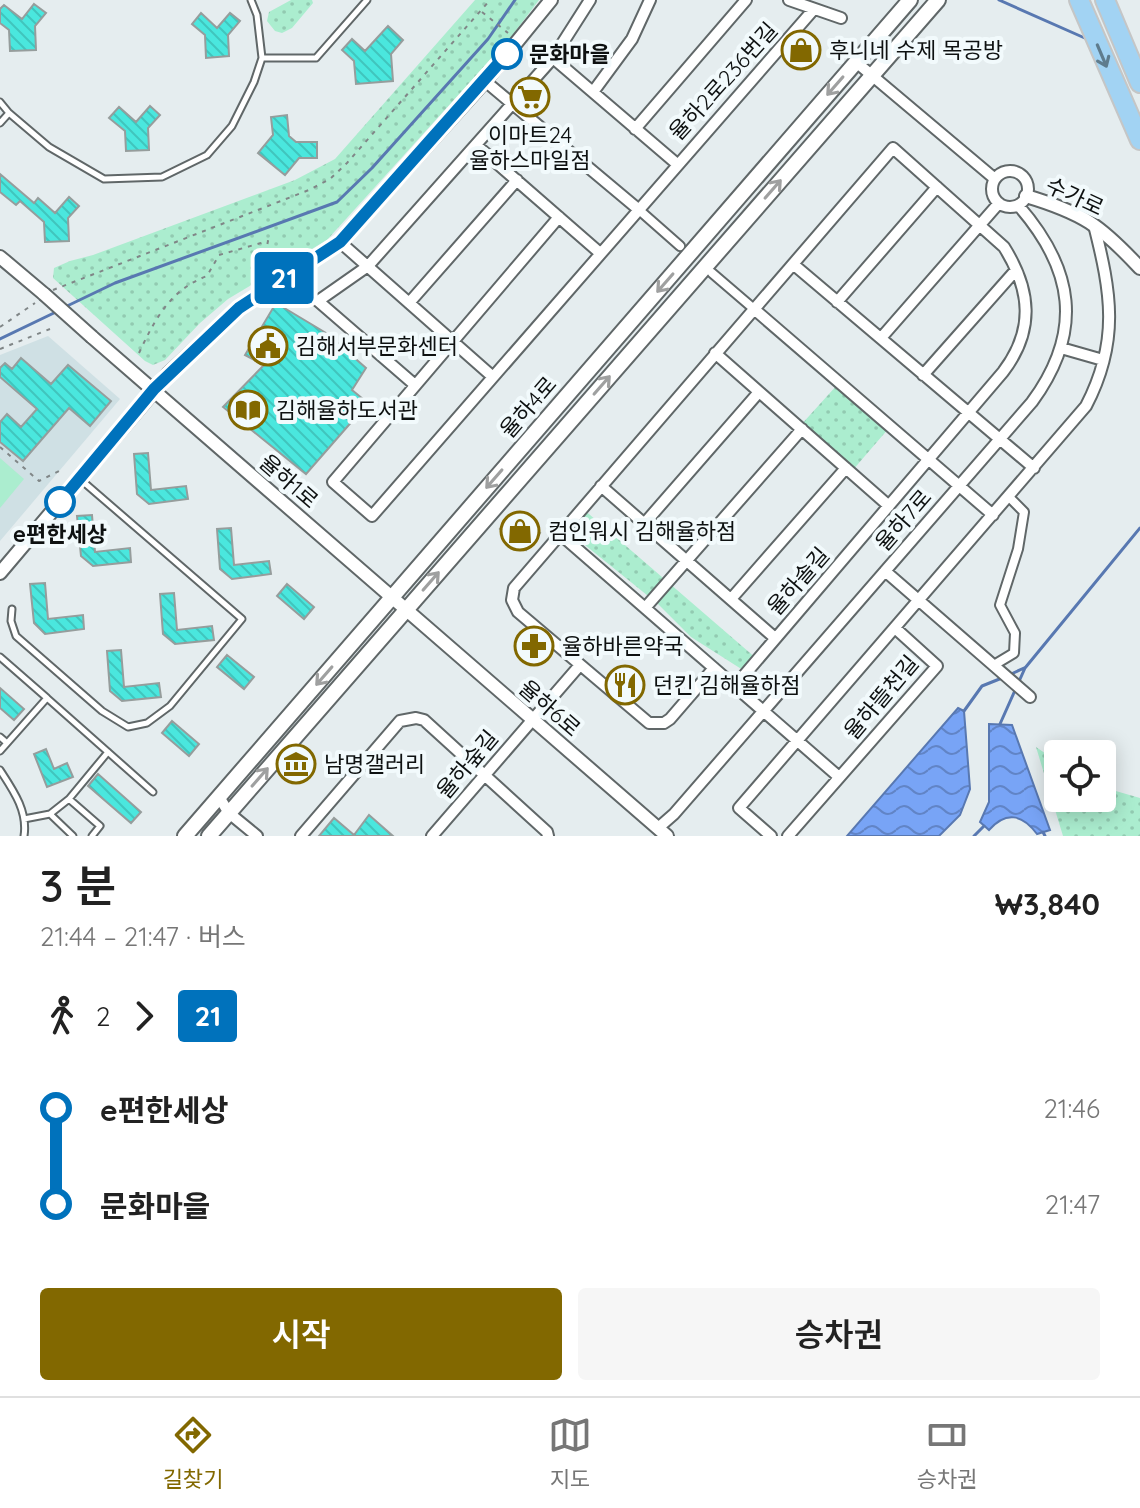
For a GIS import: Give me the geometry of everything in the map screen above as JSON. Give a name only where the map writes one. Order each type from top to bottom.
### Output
[{"type":"highway","points":[[1079,0],[1140,140]]},
{"type":"highway","points":[[1105,0],[1140,83]]},
{"type":"main road","name":"율하4로","points":[[209,836],[938,0]]},
{"type":"main road","name":"율하4로","points":[[185,836],[907,3]]},
{"type":"street","points":[[0,573],[154,389],[239,308],[340,242],[485,81],[551,0]]},
{"type":"street","points":[[559,217],[415,385],[318,301],[368,266],[553,58],[590,0]]},
{"type":"street","points":[[593,92],[632,39],[650,0]]},
{"type":"street","name":"율하2로236번길","points":[[635,129],[746,0]]},
{"type":"street","name":"율하2로236번길","points":[[415,385],[333,482],[372,516],[814,9],[789,0]]},
{"type":"street","points":[[814,9],[841,18]]},
{"type":"street","name":"율하2로236번길","points":[[553,58],[677,164]]},
{"type":"street","points":[[856,62],[995,179]]},
{"type":"street","points":[[485,81],[680,246]]},
{"type":"street","points":[[476,145],[600,253]]},
{"type":"street","name":"율하솔길","points":[[893,148],[937,187],[1004,247],[1016,266],[1027,307],[1021,343],[1013,358],[969,413],[775,638],[601,486],[893,148]]},
{"type":"street","points":[[1005,172],[1016,173],[1027,185],[1022,201],[1007,206],[999,203],[992,191],[995,179],[1005,172]]},
{"type":"street","points":[[409,303],[517,180]]},
{"type":"street","points":[[837,302],[937,187]]},
{"type":"street","name":"수가로","points":[[1022,201],[1061,207],[1094,223],[1140,268]]},
{"type":"street","name":"율하7로","points":[[662,832],[762,710],[1041,390],[1056,363],[1065,325],[1061,271],[1022,201]]},
{"type":"street","points":[[881,338],[999,203]]},
{"type":"street","points":[[895,628],[1086,406],[1103,360],[1111,309],[1108,279],[1094,223]]},
{"type":"street","points":[[340,242],[493,377]]},
{"type":"street","name":"율하1로","points":[[0,257],[406,609]]},
{"type":"street","points":[[793,264],[1034,468]]},
{"type":"street","points":[[923,375],[1016,270]]},
{"type":"street","points":[[712,273],[993,515]]},
{"type":"street","points":[[1061,348],[1103,360]]},
{"type":"street","points":[[715,353],[889,506]]},
{"type":"street","points":[[644,524],[759,392]]},
{"type":"street","points":[[645,608],[802,429]]},
{"type":"street","name":"율하솔길","points":[[731,599],[846,468]]},
{"type":"street","points":[[601,486],[517,583],[512,600],[518,612],[649,723],[657,724],[670,719],[714,668]]},
{"type":"street","points":[[998,669],[1014,653],[1015,633],[1000,605],[1018,549],[1024,512],[1009,497]]},
{"type":"street","points":[[560,534],[839,777]]},
{"type":"street","points":[[885,571],[1030,697]]},
{"type":"street","name":"율하6로","points":[[406,609],[662,832]]},
{"type":"street","name":"율하뜰천길","points":[[771,836],[739,808],[895,628],[937,666],[788,836]]},
{"type":"street","points":[[735,686],[775,638]]},
{"type":"street","name":"율하숲길","points":[[432,836],[580,665]]},
{"type":"street","points":[[301,836],[400,721],[408,718],[424,720],[548,836]]},
{"type":"street","points":[[219,797],[229,813],[257,836]]},
{"type":"lane","points":[[0,102],[49,147],[104,179],[162,177],[207,155],[232,126],[262,58],[257,15],[251,0]]},
{"type":"lane","points":[[262,58],[316,58],[367,0]]},
{"type":"lane","points":[[0,123],[9,113]]},
{"type":"lane","points":[[12,609],[11,621],[16,636],[102,711],[128,727],[147,723],[170,706],[242,619],[79,478]]},
{"type":"lane","points":[[0,657],[153,792]]},
{"type":"lane","points":[[0,751],[47,698]]},
{"type":"lane","points":[[0,737],[7,743]]},
{"type":"lane","points":[[24,819],[50,814],[69,799],[108,752]]},
{"type":"lane","points":[[0,770],[14,791],[24,819],[24,836]]},
{"type":"lane","points":[[69,799],[100,826],[92,836]]},
{"type":"lane","points":[[50,814],[73,836]]},
{"type":"path","points":[[0,327],[54,288],[309,190],[330,179],[490,0]]},
{"type":"path","points":[[481,11],[508,33]]},
{"type":"path","points":[[139,353],[156,318],[188,283],[207,276],[219,255],[268,241],[261,276]]},
{"type":"path","points":[[0,349],[50,329]]},
{"type":"path","points":[[0,447],[39,481],[59,471],[63,475]]},
{"type":"shaded area","points":[[48,336],[120,399],[0,541],[0,355]]},
{"type":"green space","points":[[291,0],[312,0],[313,3],[292,28],[282,33],[275,31],[267,21],[269,12]]},
{"type":"green space","points":[[475,0],[539,0],[511,37],[327,240],[228,299],[165,360],[153,365],[145,361],[53,278],[54,268],[70,261],[295,180],[335,159]]},
{"type":"green space","points":[[838,384],[889,428],[852,471],[800,426]]},
{"type":"green space","points":[[0,458],[24,479],[0,508]]},
{"type":"green space","points":[[582,508],[757,659],[746,672],[691,637],[658,604],[564,528]]},
{"type":"green space","points":[[1036,747],[1044,752],[1044,773]]},
{"type":"green space","points":[[1116,791],[1140,798],[1140,836],[1063,836],[1056,812],[1116,812]]},
{"type":"water","points":[[958,708],[964,711],[970,789],[960,815],[939,836],[847,836]]},
{"type":"water","points":[[989,724],[1012,725],[1050,830],[1037,834],[1026,822],[1014,817],[1002,820],[989,830],[980,822],[989,802]]},
{"type":"building","points":[[34,4],[46,13],[35,26],[36,50],[10,51],[9,30],[0,23],[0,9],[4,5],[22,19]]},
{"type":"building","points":[[201,13],[217,28],[230,13],[240,21],[228,35],[229,56],[206,58],[205,35],[192,24]]},
{"type":"building","points":[[388,26],[403,40],[391,54],[393,81],[356,84],[354,61],[342,50],[352,39],[365,51]]},
{"type":"building","name":"후니네 수제 목공방","points":[[801,36],[812,44],[802,56],[791,47]]},
{"type":"building","points":[[150,106],[160,115],[148,128],[149,150],[126,151],[125,131],[109,118],[119,107],[136,122]]},
{"type":"building","points":[[287,115],[289,136],[296,142],[317,142],[317,158],[299,158],[285,175],[258,153],[273,135],[271,117]]},
{"type":"building","points":[[0,174],[34,203],[38,198],[55,213],[69,197],[79,206],[68,218],[69,241],[45,242],[44,222],[20,201],[16,205],[0,192]]},
{"type":"building","points":[[276,303],[326,333],[366,368],[352,390],[368,403],[306,474],[223,407],[264,365],[245,355]]},
{"type":"building","points":[[21,358],[51,384],[68,365],[111,401],[90,426],[69,408],[23,461],[0,442],[0,422],[7,414],[21,427],[37,409],[0,377],[0,368],[5,363],[12,369]]},
{"type":"building","points":[[148,453],[151,490],[186,486],[188,499],[149,504],[137,494],[134,454]]},
{"type":"building","name":"컴인워시 김해율하점","points":[[515,513],[540,533],[526,550],[500,529]]},
{"type":"building","points":[[92,515],[95,552],[130,548],[131,562],[93,566],[81,556],[77,516]]},
{"type":"building","points":[[231,528],[234,565],[269,561],[271,574],[232,579],[220,569],[217,529]]},
{"type":"building","points":[[45,583],[48,619],[83,615],[84,629],[45,634],[34,623],[30,584]]},
{"type":"building","points":[[287,584],[314,607],[304,619],[277,596]]},
{"type":"building","points":[[174,593],[177,630],[212,626],[214,640],[175,644],[163,634],[160,594]]},
{"type":"building","points":[[121,650],[124,687],[159,683],[161,697],[122,701],[110,691],[107,651]]},
{"type":"building","points":[[227,655],[254,677],[244,689],[217,667]]},
{"type":"building","points":[[0,688],[24,709],[14,720],[0,708]]},
{"type":"building","points":[[172,721],[199,744],[189,756],[162,733]]},
{"type":"building","points":[[46,749],[54,769],[67,763],[73,777],[47,787],[34,754]]},
{"type":"building","points":[[98,774],[141,812],[131,823],[88,786]]},
{"type":"building","points":[[369,815],[393,836],[319,836],[334,818],[354,835]]},
{"type":"waterway","points":[[65,307],[115,283],[337,202],[372,168],[488,39],[515,0]]},
{"type":"waterway","points":[[999,0],[1087,39]]},
{"type":"waterway","points":[[0,339],[58,311]]},
{"type":"waterway","points":[[1000,724],[1025,668],[1140,528]]},
{"type":"waterway","points":[[1009,675],[1024,668]]},
{"type":"waterway","points":[[964,711],[982,686],[1002,678]]},
{"type":"waterway","points":[[974,836],[984,826]]},
{"type":"waterway","points":[[1043,832],[1045,836]]},
{"type":"bus line","name":"21","points":[[60,502],[169,373],[239,308],[340,242],[507,54]]},
{"type":"place","name":"후니네 수제 목공방","points":[[801,50]]},
{"type":"place","name":"문화마을","points":[[507,54]]},
{"type":"place","name":"이마트24 율하스마일점","points":[[530,97]]},
{"type":"place","name":"김해서부문화센터","points":[[268,346]]},
{"type":"place","name":"김해율하도서관","points":[[248,410]]},
{"type":"place","name":"e편한세상","points":[[60,502]]},
{"type":"place","name":"컴인워시 김해율하점","points":[[520,531]]},
{"type":"place","name":"율하바른약국","points":[[534,646]]},
{"type":"place","name":"던킨 김해율하점","points":[[625,685]]},
{"type":"place","name":"남명갤러리","points":[[296,764]]}]
